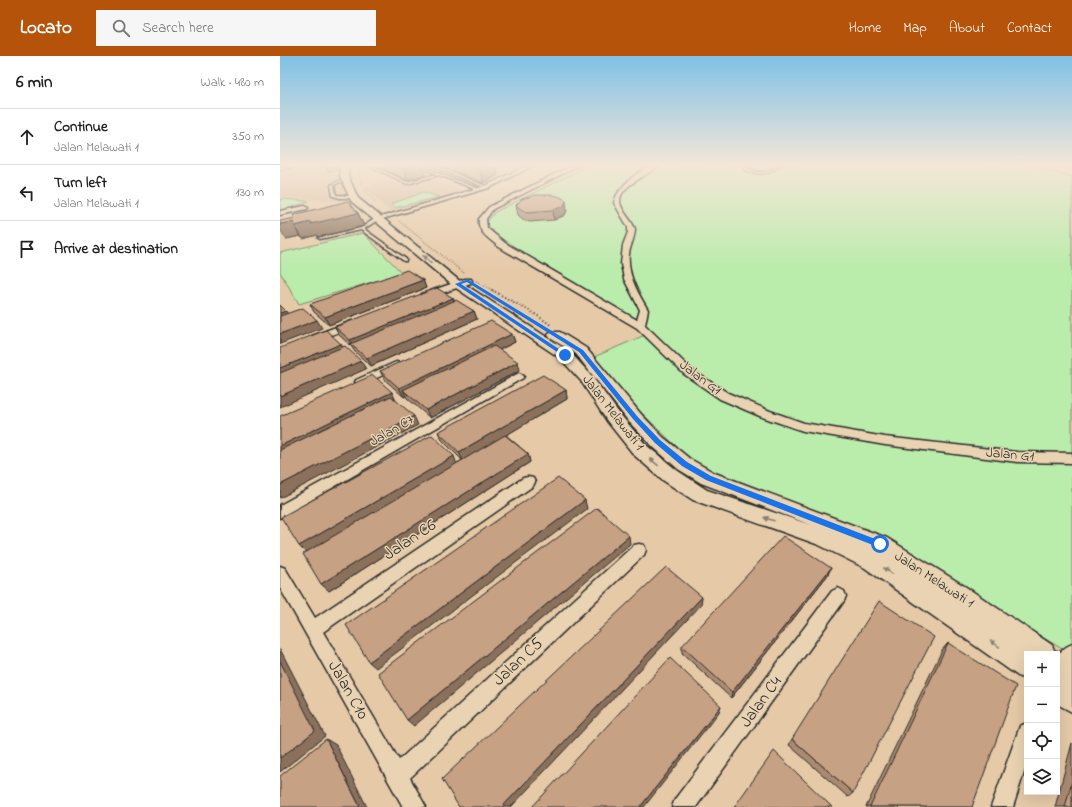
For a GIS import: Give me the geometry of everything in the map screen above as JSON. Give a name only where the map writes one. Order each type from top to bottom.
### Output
[{"type":"street","points":[[354,200],[382,217],[465,279]]},
{"type":"street","points":[[368,200],[382,217]]},
{"type":"street","points":[[382,217],[440,200]]},
{"type":"street","name":"Jalan G1","points":[[507,200],[491,208],[482,218],[481,224],[483,229],[502,245],[640,326],[688,372],[724,396],[766,414],[803,427],[885,441],[1017,457],[1072,458]]},
{"type":"street","points":[[617,200],[617,203],[632,231],[627,245],[625,262],[626,278],[644,310],[640,326]]},
{"type":"street","points":[[280,213],[305,208]]},
{"type":"street","points":[[413,301],[465,279]]},
{"type":"street","name":"Jalan Melawati 1","points":[[465,279],[565,355],[586,378],[613,417],[640,450],[671,476],[700,495],[826,539],[873,561],[1024,665]]},
{"type":"street","name":"Jalan Melawati 1","points":[[465,279],[581,351],[635,418],[657,441],[684,464],[708,478],[832,524],[880,544],[958,595],[1037,651]]},
{"type":"street","points":[[310,340],[361,321]]},
{"type":"street","points":[[350,386],[406,360]]},
{"type":"street","name":"Jalan C7","points":[[280,512],[519,376]]},
{"type":"street","name":"Jalan C6","points":[[313,629],[528,482]]},
{"type":"street","name":"Jalan C5","points":[[398,775],[639,550]]},
{"type":"street","name":"Jalan C10","points":[[280,573],[398,775],[415,807]]},
{"type":"street","name":"Jalan C4","points":[[684,807],[838,596]]},
{"type":"street","name":"Jalan Melawati 1","points":[[1060,667],[1072,699]]},
{"type":"street","points":[[1002,807],[1024,742]]},
{"type":"lane","points":[[320,238],[362,229],[382,217]]},
{"type":"lane","points":[[362,229],[405,260]]},
{"type":"path","points":[[372,200],[376,203]]},
{"type":"path","points":[[398,220],[465,279],[535,314],[553,327]]},
{"type":"shaded area","points":[[321,200],[347,200],[347,202]]},
{"type":"shaded area","points":[[378,200],[433,200],[390,211]]},
{"type":"green space","points":[[280,200],[309,201],[280,212]]},
{"type":"green space","points":[[402,200],[427,200],[395,208],[391,204]]},
{"type":"green space","points":[[519,200],[1072,200],[1072,655],[883,540],[705,474],[587,360],[645,335],[625,316],[491,232],[486,223],[495,212]]},
{"type":"green space","points":[[363,233],[402,273],[299,304],[280,272],[280,253]]},
{"type":"building","points":[[521,200],[566,200],[564,206],[553,210],[528,212],[522,210],[516,205]]},
{"type":"building","points":[[348,201],[358,213],[311,224],[311,222],[295,226],[293,222],[280,224],[280,221],[295,218],[293,215]]},
{"type":"building","points":[[407,270],[423,280],[325,317],[310,304]]},
{"type":"building","points":[[437,288],[453,298],[350,340],[335,327]]},
{"type":"building","points":[[456,300],[474,311],[367,358],[350,344]]},
{"type":"building","points":[[280,305],[286,311],[280,313]]},
{"type":"building","points":[[303,308],[317,320],[280,334],[280,316]]},
{"type":"building","points":[[491,321],[512,334],[399,388],[380,371]]},
{"type":"building","points":[[326,330],[341,344],[280,368],[280,348]]},
{"type":"building","points":[[345,346],[361,361],[280,396],[280,373]]},
{"type":"building","points":[[494,346],[518,362],[426,410],[403,390]]},
{"type":"building","points":[[373,375],[392,392],[280,446],[280,416]]},
{"type":"building","points":[[543,375],[566,390],[459,452],[438,432]]},
{"type":"building","points":[[391,396],[414,416],[280,485],[280,450]]},
{"type":"building","points":[[432,435],[454,456],[299,546],[281,517]]},
{"type":"building","points":[[505,435],[528,454],[321,584],[303,554]]},
{"type":"building","points":[[558,478],[585,500],[369,662],[346,625]]},
{"type":"building","points":[[597,508],[629,536],[407,720],[378,673]]},
{"type":"building","points":[[783,536],[831,568],[732,692],[682,646]]},
{"type":"building","points":[[666,567],[702,597],[502,807],[459,807],[442,779]]},
{"type":"building","points":[[879,601],[934,637],[853,793],[792,739]]},
{"type":"building","points":[[948,643],[1016,686],[972,807],[870,807]]},
{"type":"building","points":[[670,658],[721,706],[640,807],[532,807]]},
{"type":"building","points":[[280,661],[315,731],[280,758]]},
{"type":"building","points":[[326,739],[360,807],[280,807],[280,776]]},
{"type":"building","points":[[774,751],[832,807],[734,807]]},
{"type":"building","points":[[1072,781],[1072,807],[1065,807]]},
{"type":"route","points":[[565,355],[457,284],[468,281],[581,351],[635,418],[657,441],[684,464],[708,478],[782,505],[880,544]]}]
